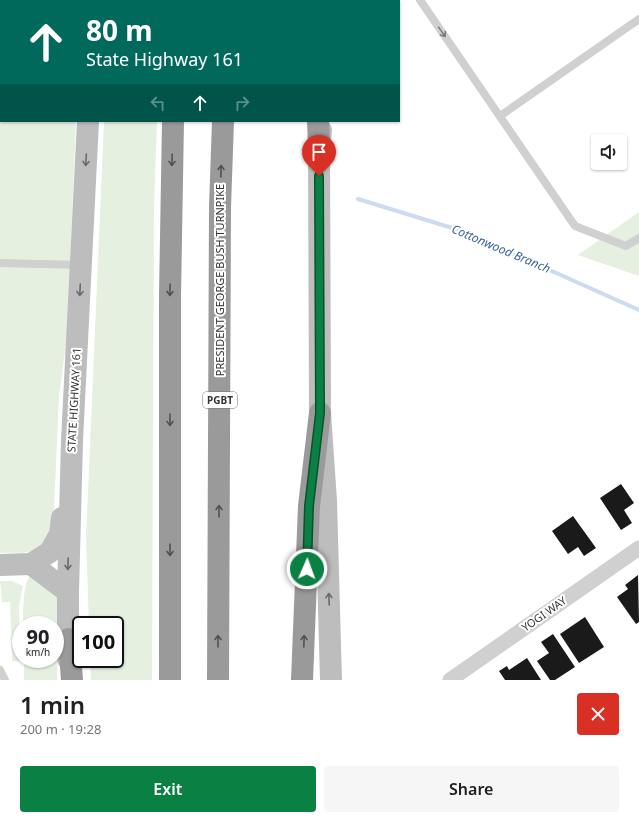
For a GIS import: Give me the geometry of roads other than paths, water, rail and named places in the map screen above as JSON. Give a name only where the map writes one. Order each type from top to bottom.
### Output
[{"type":"highway","points":[[170,680],[170,311],[173,122]]},
{"type":"highway","name":"PRESIDENT GEORGE BUSH TURNPIKE","points":[[218,680],[220,215],[223,122]]},
{"type":"highway","points":[[318,122],[319,148]]},
{"type":"highway","points":[[302,680],[309,506],[320,413]]},
{"type":"highway","points":[[69,639],[72,680]]},
{"type":"main road","name":"STATE HIGHWAY 161","points":[[67,680],[72,441],[88,122]]},
{"type":"main road","points":[[322,122],[319,148],[320,413],[326,501],[331,680]]},
{"type":"main road","points":[[0,565],[31,564],[50,552],[60,534],[72,441]]},
{"type":"main road","points":[[31,564],[68,592]]},
{"type":"street","name":"YOGI WAY","points":[[450,680],[639,548]]},
{"type":"lane","points":[[420,0],[575,226],[626,246],[639,238]]},
{"type":"lane","points":[[500,116],[639,19]]},
{"type":"lane","points":[[0,263],[81,265]]},
{"type":"lane","points":[[0,670],[5,680]]},
{"type":"waterway","name":"Cottonwood Branch","points":[[358,199],[462,231],[639,310]]}]
